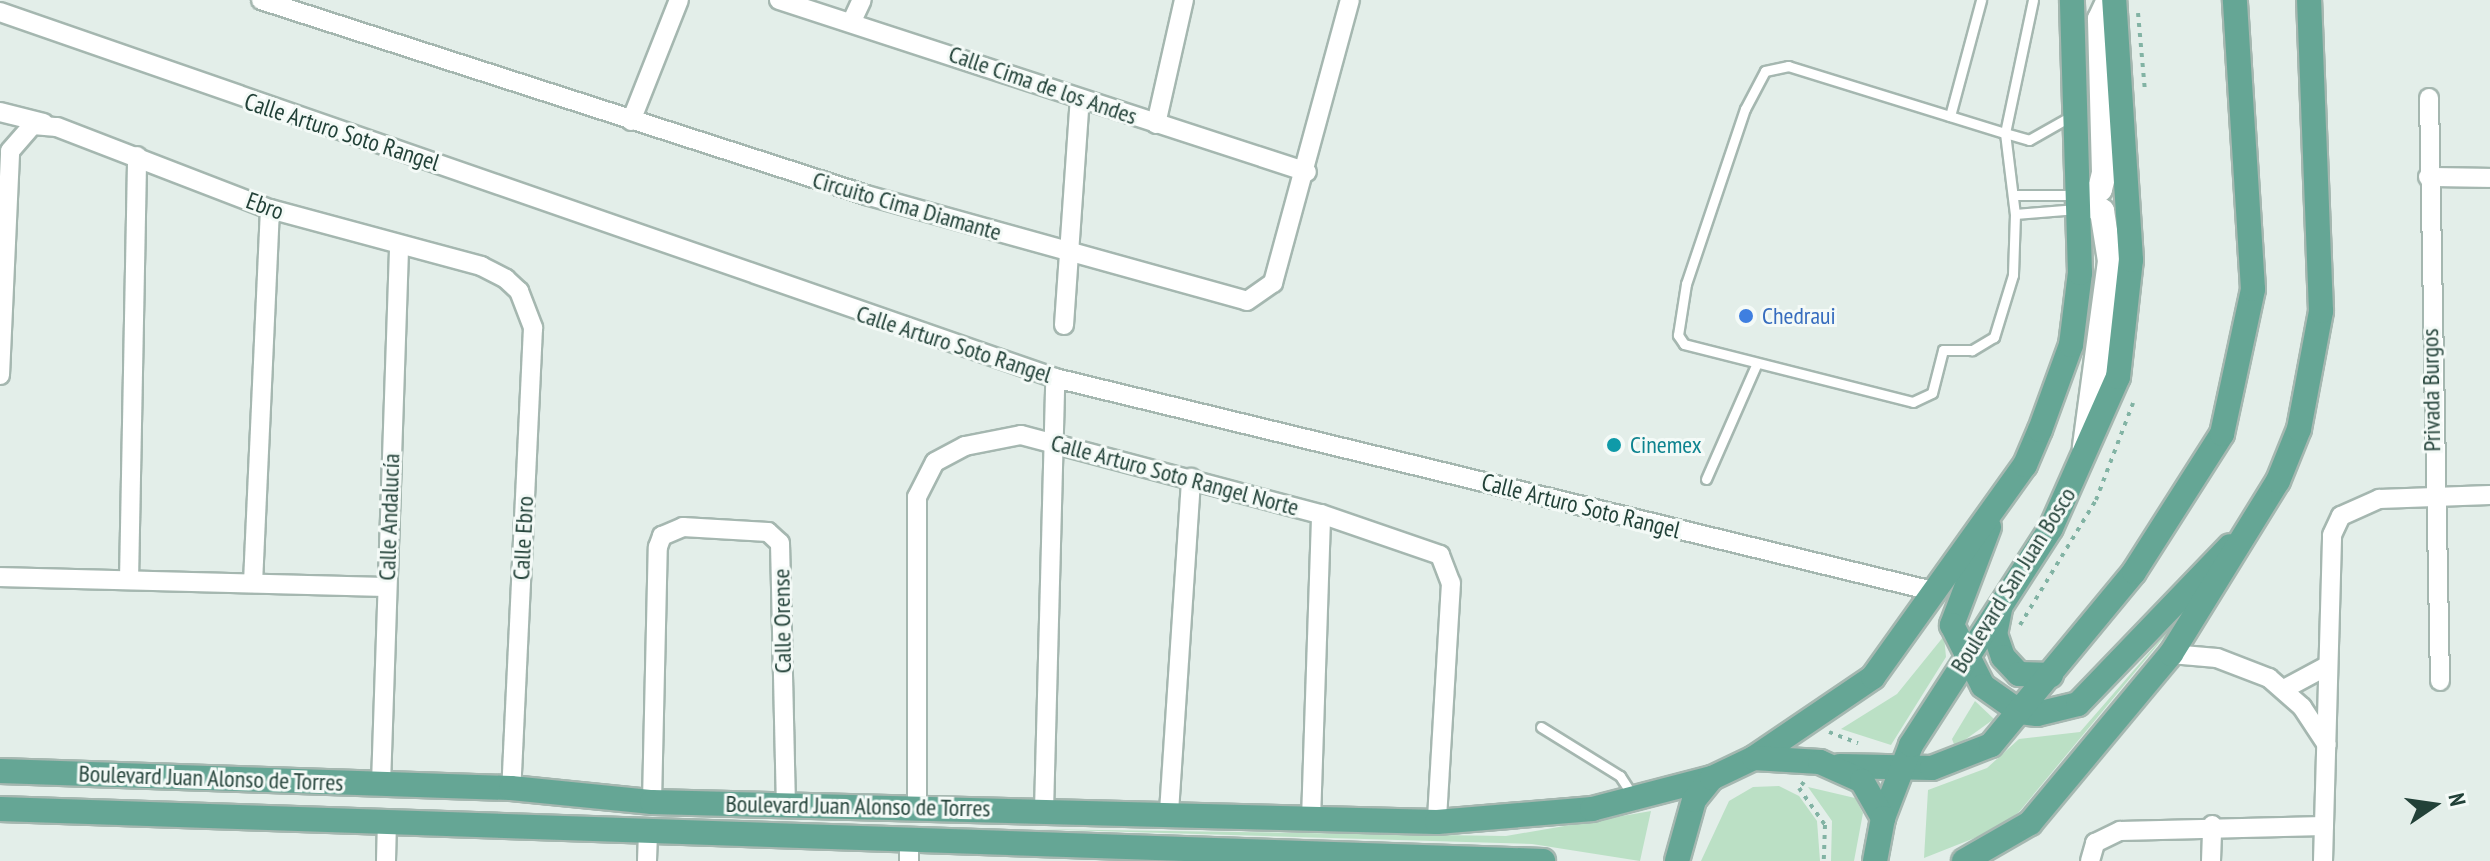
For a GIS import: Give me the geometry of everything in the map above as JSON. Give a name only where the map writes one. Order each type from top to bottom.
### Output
[{"type":"main road","points":[[1754,758],[1873,677],[2025,465],[2071,345],[2080,273],[2081,202],[2072,0]]},
{"type":"main road","points":[[2081,202],[2104,173],[2100,19],[2112,0]]},
{"type":"main road","name":"Boulevard San Juan Bosco","points":[[1875,861],[1883,818],[1898,770],[1963,658],[2084,465],[2118,377],[2130,274],[2112,0]]},
{"type":"main road","points":[[1754,758],[1898,770],[1942,766],[1980,752],[2051,675],[2182,506],[2222,434],[2242,365],[2253,289],[2235,0]]},
{"type":"main road","points":[[1964,861],[2030,823],[2171,654],[2278,481],[2315,370],[2322,224],[2309,0]]},
{"type":"main road","points":[[2081,202],[2102,211],[2109,239],[2109,301],[2084,465]]},
{"type":"main road","points":[[1993,509],[1954,616],[1963,658],[1992,695],[2020,712],[2055,713],[2078,704],[2204,567],[2246,533]]},
{"type":"main road","points":[[2002,599],[1995,634],[2003,657],[2019,674],[2051,675]]},
{"type":"main road","name":"Boulevard Juan Alonso de Torres","points":[[0,771],[511,788],[652,802],[1169,812],[1311,820],[1437,822],[1635,799],[1712,778],[1754,758]]},
{"type":"main road","points":[[1840,766],[1873,794],[1883,818]]},
{"type":"main road","points":[[1677,861],[1683,822],[1712,778]]},
{"type":"main road","points":[[454,823],[455,786]]},
{"type":"main road","name":"Boulevard Juan Alonso de Torres","points":[[0,809],[648,829],[909,849],[1019,853],[1543,861]]},
{"type":"street","name":"Circuito Cima Diamante","points":[[261,0],[631,121],[1064,252],[1247,301],[1273,283],[1307,172],[1350,0]]},
{"type":"street","points":[[631,121],[679,0]]},
{"type":"street","name":"Calle Cima de los Andes","points":[[779,0],[852,21],[1307,172]]},
{"type":"street","points":[[852,21],[862,0]]},
{"type":"street","points":[[1156,124],[1184,0]]},
{"type":"street","name":"Calle Arturo Soto Rangel","points":[[0,12],[1055,378],[1933,591]]},
{"type":"street","name":"Privada Burgos","points":[[2429,98],[2432,496],[2440,681]]},
{"type":"street","points":[[1064,325],[1064,252],[1080,99]]},
{"type":"street","name":"Ebro","points":[[0,112],[44,123],[137,156],[270,209],[399,250],[481,266],[519,291]]},
{"type":"street","points":[[0,375],[16,140],[44,123]]},
{"type":"street","points":[[129,580],[137,156]]},
{"type":"street","points":[[2428,177],[2490,178]]},
{"type":"street","points":[[253,583],[270,209]]},
{"type":"street","name":"Calle Andalucía","points":[[381,784],[399,250]]},
{"type":"street","name":"Calle Ebro","points":[[511,788],[533,328],[519,291]]},
{"type":"street","points":[[1044,811],[1057,441],[1055,378]]},
{"type":"street","name":"Calle Arturo Soto Rangel Norte","points":[[917,809],[917,497],[935,462],[965,446],[1002,435],[1057,441],[1321,514],[1425,546],[1449,566],[1437,822]]},
{"type":"street","points":[[1169,812],[1191,478]]},
{"type":"street","points":[[2323,861],[2327,745],[2327,554],[2341,516],[2379,499],[2490,495]]},
{"type":"street","points":[[1311,820],[1321,514]]},
{"type":"street","name":"Calle Orense","points":[[652,802],[658,547],[662,536],[683,527],[768,532],[780,543],[786,803]]},
{"type":"street","points":[[0,577],[386,587]]},
{"type":"street","points":[[2171,654],[2245,665],[2286,688],[2327,745]]},
{"type":"street","points":[[2286,688],[2327,666]]},
{"type":"street","points":[[386,861],[387,821]]},
{"type":"street","points":[[2090,858],[2103,836],[2120,831],[2212,825],[2324,826]]},
{"type":"street","points":[[2211,861],[2212,825]]},
{"type":"street","points":[[647,861],[648,829]]},
{"type":"lane","points":[[1950,116],[1981,0]]},
{"type":"lane","points":[[2033,0],[2005,133],[2015,214],[2001,324],[1984,344],[1943,350],[1923,400],[1756,365],[1684,344],[1676,325],[1756,81],[1788,66],[2005,133],[2044,137],[2078,110]]},
{"type":"lane","points":[[2013,195],[2081,202]]},
{"type":"lane","points":[[2015,214],[2081,202]]},
{"type":"lane","points":[[1706,479],[1756,365]]},
{"type":"lane","points":[[1541,727],[1620,776],[1635,799]]},
{"type":"path","points":[[1799,788],[1825,825],[1824,861]]},
{"type":"green space","points":[[2194,601],[2019,812],[1995,830],[1924,858],[1928,790],[1987,768],[2019,739],[2080,732]]},
{"type":"green space","points":[[1944,636],[1946,657],[1891,745],[1841,729],[1897,694]]},
{"type":"green space","points":[[1975,701],[1994,719],[1955,747],[1952,739]]},
{"type":"green space","points":[[1779,786],[1799,796],[1817,821],[1820,861],[1701,861],[1729,801],[1753,787]]},
{"type":"green space","points":[[1808,787],[1855,798],[1863,813],[1854,861],[1831,861],[1832,821]]},
{"type":"green space","points":[[1651,811],[1640,861],[1532,844],[1032,829],[1506,836]]},
{"type":"place","name":"Chedraui","points":[[1746,316]]},
{"type":"place","name":"Cinemex","points":[[1614,445]]}]
